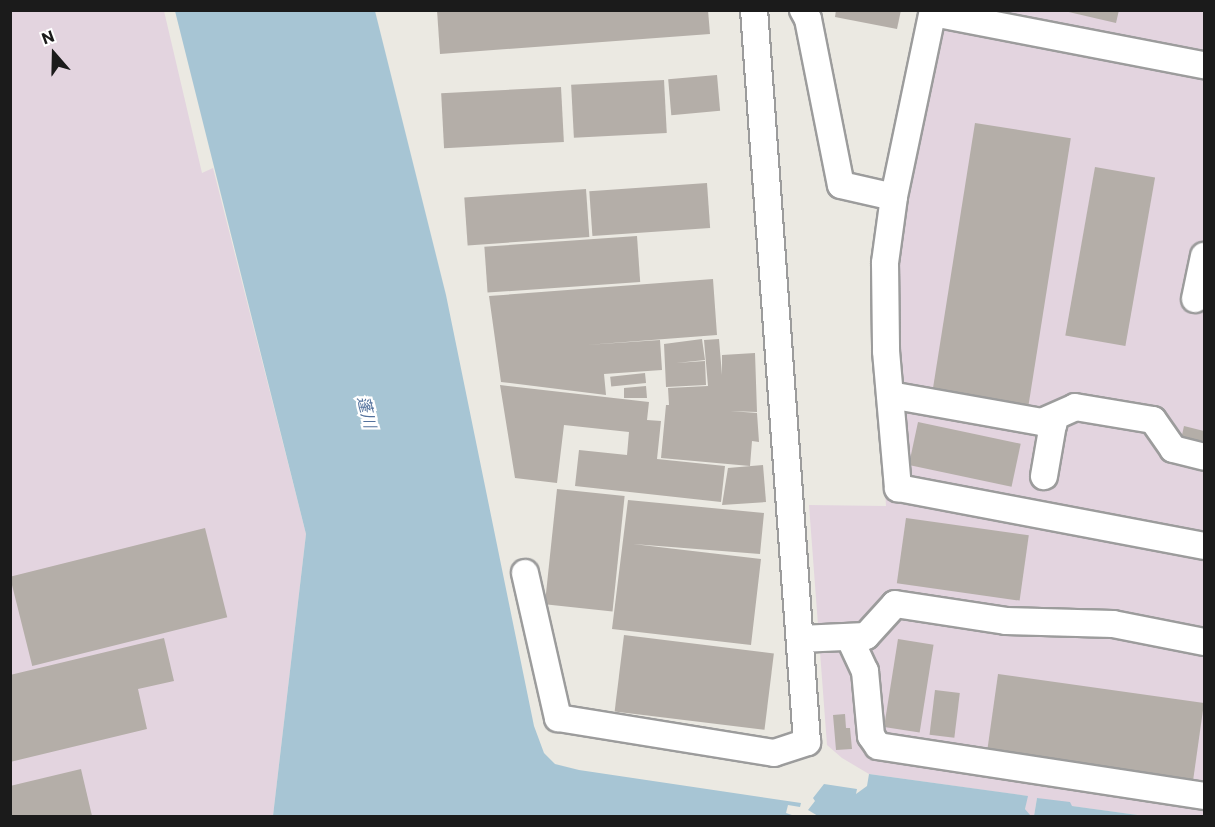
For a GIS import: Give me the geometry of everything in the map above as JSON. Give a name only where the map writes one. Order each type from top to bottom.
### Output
[{"type":"street","points":[[525,573],[558,718],[774,753],[807,742],[754,10]]},
{"type":"street","points":[[803,10],[808,19],[841,185],[894,197]]},
{"type":"street","points":[[1204,65],[933,11],[894,197],[885,263],[886,351],[898,488],[1204,546]]},
{"type":"street","points":[[1195,299],[1204,256]]},
{"type":"street","points":[[890,394],[1053,424],[1044,476]]},
{"type":"street","points":[[1042,422],[1075,407],[1153,420],[1173,449],[1204,456]]},
{"type":"street","points":[[800,639],[866,636],[894,604],[1006,621],[1113,624],[1204,642]]},
{"type":"street","points":[[849,637],[865,671],[870,736],[878,746],[1204,796]]},
{"type":"shaded area","points":[[10,11],[164,11],[202,173],[213,168],[306,534],[273,816],[11,816]]},
{"type":"shaded area","points":[[918,11],[1204,11],[1204,816],[1145,816],[1071,806],[1037,798],[1034,816],[1031,816],[1025,809],[1027,796],[869,774],[842,758],[827,745],[809,505],[886,506],[873,296]]},
{"type":"water","name":"蓬川","points":[[175,11],[375,11],[446,295],[534,726],[544,753],[555,764],[579,770],[801,803],[800,807],[788,805],[786,813],[795,816],[273,816],[306,534]]},
{"type":"water","points":[[869,774],[1028,796],[1025,809],[1031,816],[818,816],[808,810],[815,801],[813,798],[824,784],[857,789],[856,794],[867,786]]},
{"type":"water","points":[[1037,798],[1070,802],[1072,806],[1145,816],[1034,816]]},
{"type":"building","points":[[437,10],[708,10],[710,34],[440,54]]},
{"type":"building","points":[[836,10],[901,10],[897,29],[835,17]]},
{"type":"building","points":[[1060,10],[1119,10],[1116,23]]},
{"type":"building","points":[[717,75],[720,111],[671,115],[668,79]]},
{"type":"building","points":[[664,80],[667,133],[574,138],[571,85]]},
{"type":"building","points":[[561,87],[564,142],[444,148],[441,93]]},
{"type":"building","points":[[975,123],[1071,138],[1027,414],[931,399]]},
{"type":"building","points":[[1095,167],[1155,178],[1125,346],[1065,335]]},
{"type":"building","points":[[707,183],[710,228],[592,236],[589,191]]},
{"type":"building","points":[[586,189],[589,237],[468,245],[464,198]]},
{"type":"building","points":[[637,236],[640,282],[488,293],[484,247]]},
{"type":"building","points":[[713,279],[717,335],[586,345],[660,340],[662,370],[604,374],[606,395],[501,382],[489,296]]},
{"type":"building","points":[[702,339],[705,360],[676,363],[705,361],[706,385],[666,387],[664,344]]},
{"type":"building","points":[[719,339],[722,375],[722,355],[755,353],[757,412],[730,411],[757,413],[759,442],[752,441],[750,466],[661,458],[666,405],[669,405],[668,388],[708,386],[704,340]]},
{"type":"building","points":[[645,373],[646,383],[611,387],[610,377]]},
{"type":"building","points":[[500,385],[649,402],[647,420],[661,421],[657,459],[725,466],[721,502],[575,486],[579,450],[627,455],[629,432],[564,425],[557,483],[515,478]]},
{"type":"building","points":[[646,386],[647,398],[624,398],[624,388]]},
{"type":"building","points":[[918,422],[1021,444],[1012,487],[909,465]]},
{"type":"building","points":[[1184,426],[1204,431],[1204,450],[1180,444]]},
{"type":"building","points":[[763,465],[766,502],[722,505],[728,468]]},
{"type":"building","points":[[557,489],[625,496],[613,611],[545,604]]},
{"type":"building","points":[[628,500],[764,513],[760,554],[633,544],[761,559],[751,645],[612,629]]},
{"type":"building","points":[[906,518],[1029,535],[1020,601],[897,583]]},
{"type":"building","points":[[205,528],[227,617],[32,666],[10,577]]},
{"type":"building","points":[[624,635],[774,653],[764,730],[615,711]]},
{"type":"building","points":[[164,638],[174,681],[138,689],[147,729],[10,762],[10,675]]},
{"type":"building","points":[[898,639],[934,645],[920,733],[884,727]]},
{"type":"building","points":[[998,674],[1204,703],[1193,783],[987,754]]},
{"type":"building","points":[[935,690],[960,693],[954,738],[930,735]]},
{"type":"building","points":[[845,714],[846,728],[850,728],[852,749],[836,750],[833,715]]},
{"type":"building","points":[[81,769],[92,816],[10,816],[10,786]]}]
